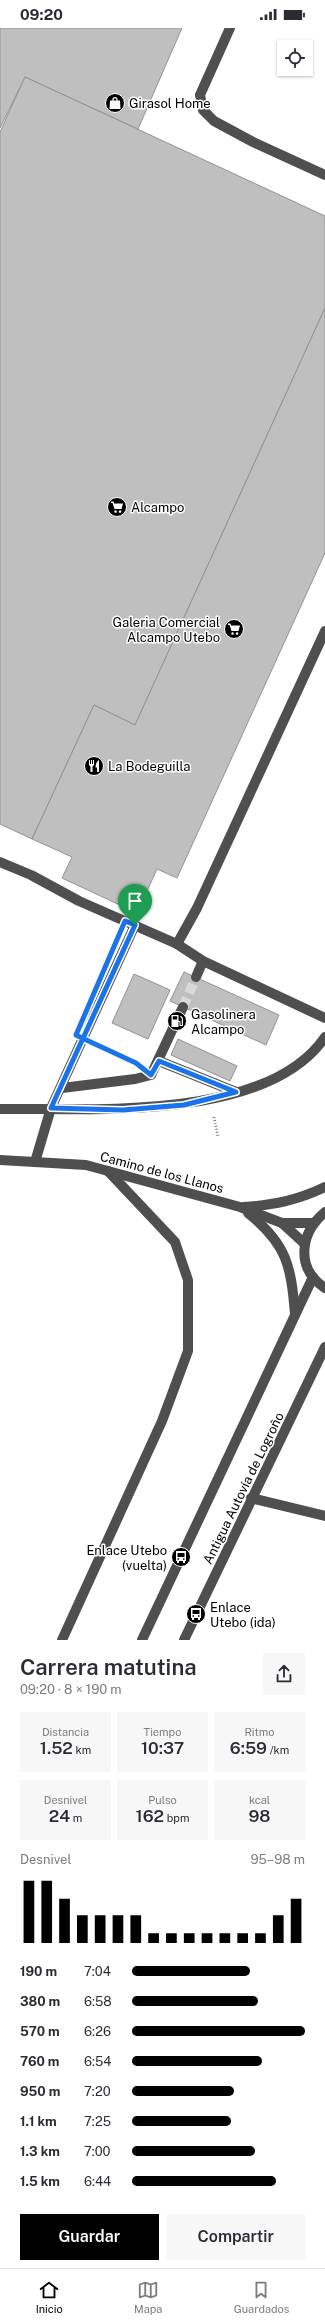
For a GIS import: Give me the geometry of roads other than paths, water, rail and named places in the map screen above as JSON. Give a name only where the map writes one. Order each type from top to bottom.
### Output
[{"type":"street","points":[[230,28],[200,95],[203,110],[214,120],[253,142],[325,175]]},
{"type":"street","points":[[177,944],[197,908],[325,631]]},
{"type":"street","points":[[0,862],[177,944],[204,961],[325,1018]]},
{"type":"street","points":[[35,1162],[51,1108],[62,1088],[82,1038],[135,925]]},
{"type":"street","points":[[196,977],[204,961]]},
{"type":"street","points":[[62,1088],[135,1079],[151,1075],[159,1061],[183,1007]]},
{"type":"street","points":[[0,1109],[51,1108],[123,1110],[184,1105],[236,1092],[257,1085],[295,1066],[316,1050],[325,1037]]},
{"type":"street","points":[[159,1061],[236,1092]]},
{"type":"street","name":"Camino de los Llanos","points":[[0,1160],[86,1165],[240,1207],[282,1223],[313,1223]]},
{"type":"street","points":[[62,1640],[162,1420],[188,1351],[188,1280],[175,1242],[108,1171]]},
{"type":"street","points":[[240,1207],[271,1206],[293,1201],[325,1187]]},
{"type":"street","points":[[240,1207],[266,1228],[290,1268],[295,1316]]},
{"type":"street","points":[[325,1212],[313,1223],[305,1244],[306,1264],[313,1277],[325,1288]]},
{"type":"street","points":[[282,1223],[305,1244]]},
{"type":"street","points":[[142,1640],[313,1277]]},
{"type":"street","name":"Antigua Autovía de Logroño","points":[[184,1640],[251,1498],[325,1347]]},
{"type":"street","points":[[251,1498],[325,1516]]},
{"type":"tunnel","points":[[183,1007],[196,977]]},
{"type":"place","name":"Girasol Home","points":[[115,103]]},
{"type":"place","name":"Alcampo","points":[[117,507]]},
{"type":"place","name":"Galeria Comercial Alcampo Utebo","points":[[234,629]]},
{"type":"place","name":"La Bodeguilla","points":[[94,766]]},
{"type":"place","name":"Gasolinera Alcampo","points":[[177,1021]]},
{"type":"place","name":"Enlace Utebo (vuelta)","points":[[181,1557]]},
{"type":"place","name":"Enlace Utebo (ida)","points":[[196,1614]]}]
